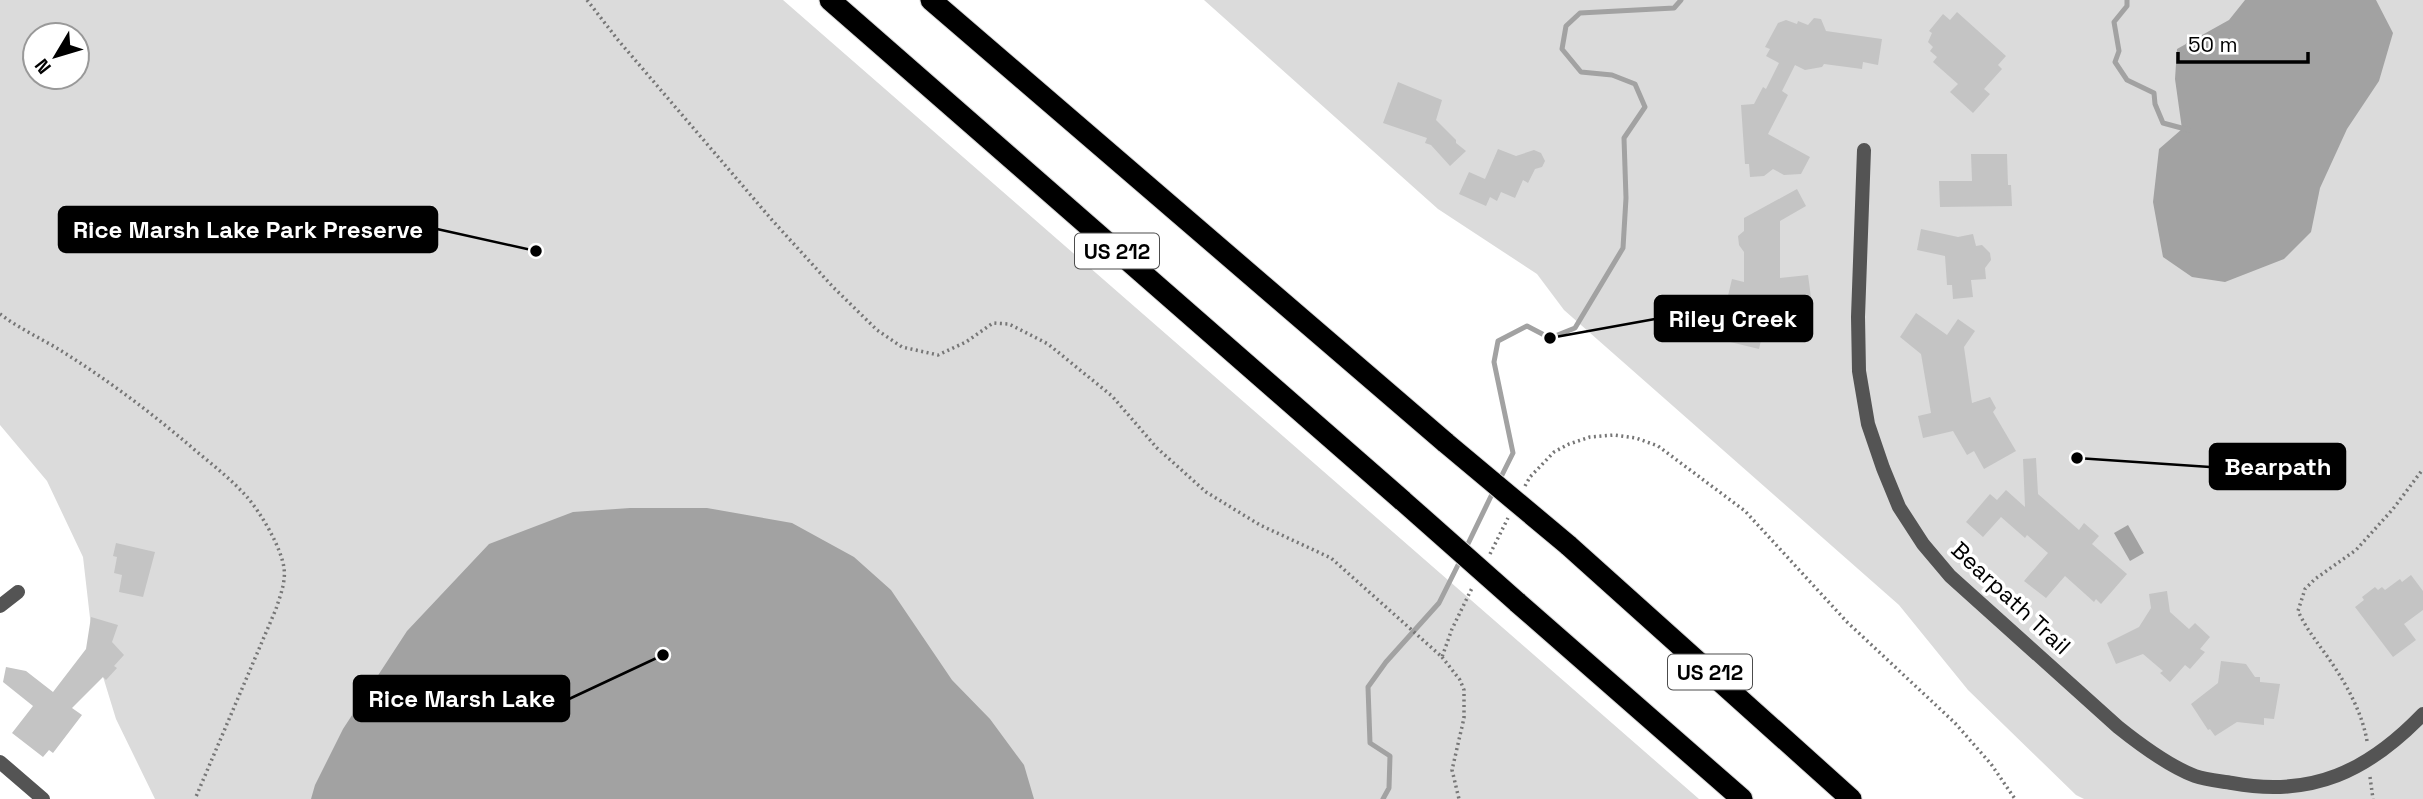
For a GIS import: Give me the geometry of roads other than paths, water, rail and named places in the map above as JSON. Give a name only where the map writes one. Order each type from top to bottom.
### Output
[{"type":"highway","name":"US 212","points":[[830,0],[1742,799]]},
{"type":"highway","name":"US 212","points":[[932,0],[1568,545],[1851,799]]},
{"type":"street","name":"Bearpath Trail","points":[[1864,150],[1858,317],[1859,371],[1868,424],[1899,507],[1923,544],[1950,576],[2118,727],[2144,748],[2194,775],[2258,788],[2297,788],[2353,769],[2402,735],[2423,714]]},
{"type":"street","points":[[0,606],[18,592]]},
{"type":"street","points":[[0,762],[43,799]]},
{"type":"waterway","points":[[1499,481],[1513,453],[1494,362],[1498,341],[1527,326],[1550,338],[1575,328],[1623,248],[1626,198],[1624,138],[1645,107],[1635,84],[1612,75],[1581,72],[1562,49],[1566,26],[1580,13],[1674,8],[1681,0]]},
{"type":"waterway","points":[[2127,0],[2127,6],[2114,22],[2119,51],[2115,62],[2127,80],[2154,93],[2155,104],[2163,123],[2189,130]]},
{"type":"waterway","points":[[1465,550],[1494,490]]},
{"type":"waterway","points":[[1383,799],[1389,788],[1390,756],[1370,743],[1368,687],[1386,662],[1439,603],[1461,559]]},
{"type":"place","name":"Rice Marsh Lake Park Preserve","points":[[536,251]]},
{"type":"place","name":"Riley Creek","points":[[1550,338]]},
{"type":"place","name":"Bearpath","points":[[2077,458]]},
{"type":"place","name":"Rice Marsh Lake","points":[[663,655]]}]
